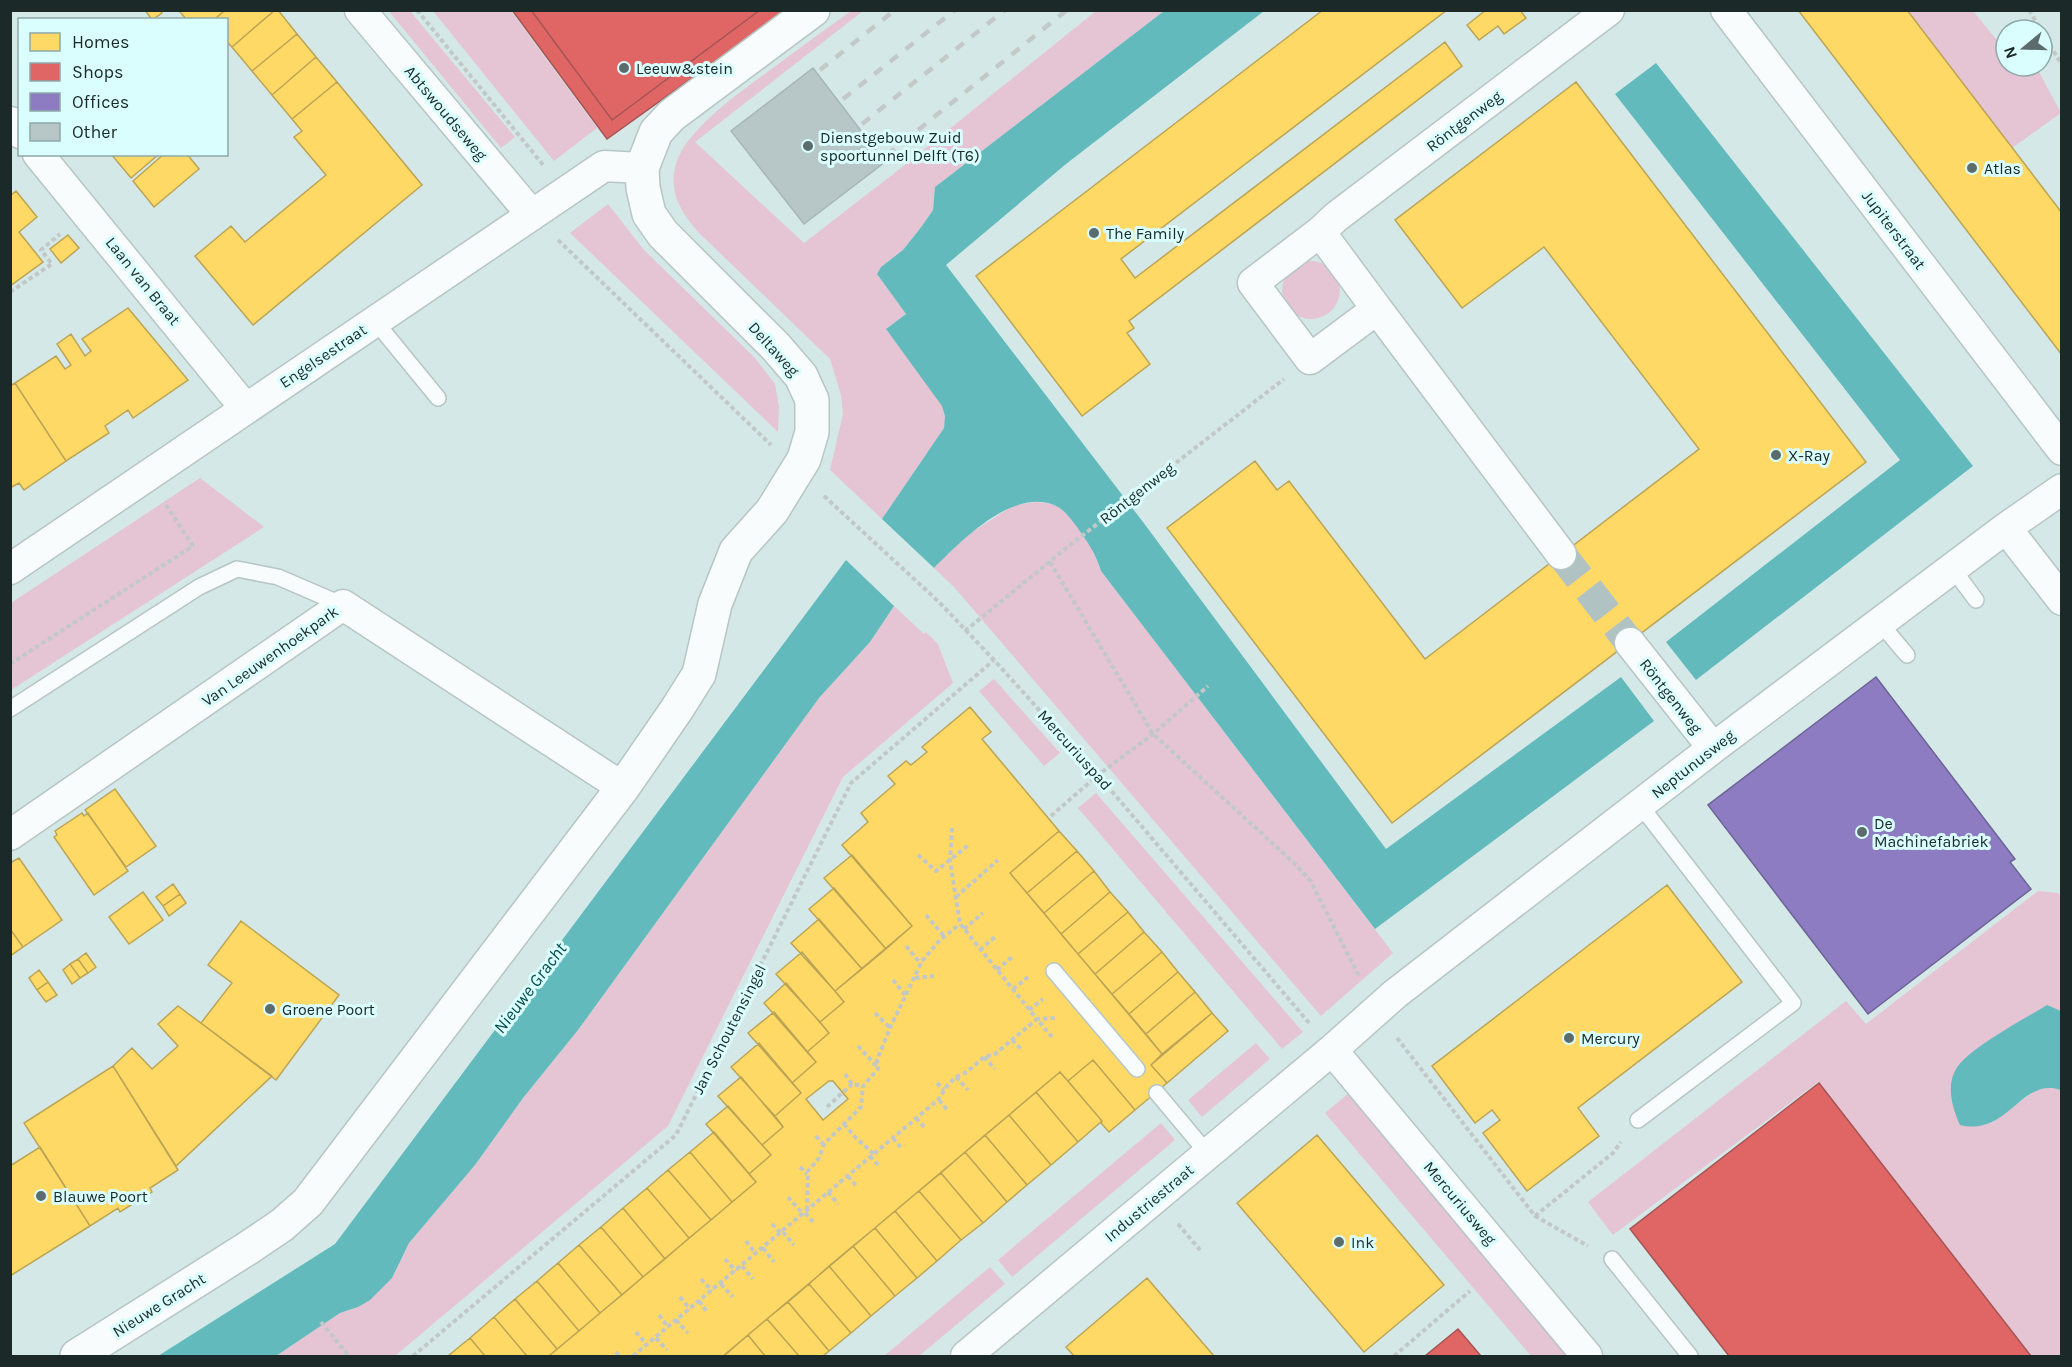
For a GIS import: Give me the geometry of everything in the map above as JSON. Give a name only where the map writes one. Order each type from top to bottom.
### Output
[{"type":"street","name":"Abtswoudseweg","points":[[360,10],[532,215]]},
{"type":"street","name":"Deltaweg","points":[[797,470],[804,459],[812,432],[812,400],[801,376],[776,347],[663,234],[649,214],[642,189],[642,168],[656,132],[672,115],[813,10]]},
{"type":"street","name":"Röntgenweg","points":[[1310,359],[1253,283],[1336,217],[1609,10]]},
{"type":"street","name":"Jupiterstraat","points":[[1726,10],[2061,450]]},
{"type":"street","name":"Laan van Braat","points":[[40,156],[246,409]]},
{"type":"street","name":"Engelsestraat","points":[[10,568],[604,165],[642,168]]},
{"type":"street","points":[[1320,232],[1561,554]]},
{"type":"street","points":[[1310,359],[1377,309]]},
{"type":"street","name":"Nieuwe Gracht","points":[[77,1356],[249,1248],[282,1225],[308,1202],[624,786],[699,674],[715,604],[736,551],[772,511],[797,470]]},
{"type":"street","name":"Neptunusweg","points":[[1332,1050],[1395,994],[1713,748],[2061,489]]},
{"type":"street","points":[[2006,528],[2061,600]]},
{"type":"street","name":"Van Leeuwenhoekpark","points":[[10,835],[343,605],[608,778],[624,786]]},
{"type":"street","name":"Röntgenweg","points":[[1630,643],[1713,748]]},
{"type":"street","name":"Industriestraat","points":[[966,1356],[1332,1050]]},
{"type":"street","name":"Mercuriusweg","points":[[1332,1050],[1587,1356]]},
{"type":"lane","points":[[375,321],[438,398]]},
{"type":"lane","points":[[1953,568],[1976,600]]},
{"type":"lane","points":[[10,709],[198,586],[237,569],[278,577],[343,605]]},
{"type":"lane","points":[[1880,622],[1907,655]]},
{"type":"lane","points":[[1638,1120],[1793,1003],[1640,805]]},
{"type":"lane","points":[[1054,971],[1137,1069]]},
{"type":"lane","points":[[1156,1093],[1208,1154]]},
{"type":"lane","points":[[1612,1259],[1690,1356]]},
{"type":"path","points":[[417,10],[550,173]]},
{"type":"path","points":[[10,292],[51,264],[41,250],[86,212]]},
{"type":"path","points":[[532,215],[797,470]]},
{"type":"path","name":"Röntgenweg","points":[[965,631],[1065,549],[1310,359]]},
{"type":"path","name":"Mercuriuspad","points":[[797,470],[939,602],[994,660],[1098,775],[1332,1050]]},
{"type":"path","points":[[10,664],[193,546],[166,505]]},
{"type":"path","points":[[1050,562],[1153,734],[1294,862],[1310,880],[1376,1011],[1535,1216],[1612,1259]]},
{"type":"path","name":"Jan Schoutensingel","points":[[413,1356],[676,1135],[851,783],[994,660]]},
{"type":"path","points":[[1051,816],[1098,775],[1153,734],[1208,686]]},
{"type":"path","points":[[952,828],[950,861],[960,924],[1052,1037]]},
{"type":"path","points":[[918,855],[936,871],[970,844]]},
{"type":"path","points":[[956,897],[998,860]]},
{"type":"path","points":[[964,929],[983,914]]},
{"type":"path","points":[[926,915],[944,936]]},
{"type":"path","points":[[805,1213],[808,1171],[819,1158],[824,1145],[861,1107],[863,1086],[878,1069],[877,1060],[890,1028],[921,964],[944,936],[960,924]]},
{"type":"path","points":[[980,950],[996,936]]},
{"type":"path","points":[[906,946],[921,964]]},
{"type":"path","points":[[997,970],[1013,956]]},
{"type":"path","points":[[1012,989],[1034,972]]},
{"type":"path","points":[[914,978],[934,976]]},
{"type":"path","points":[[893,980],[905,995]]},
{"type":"path","points":[[1029,1010],[1047,996]]},
{"type":"path","points":[[875,1013],[890,1028]]},
{"type":"path","points":[[633,1356],[722,1284],[938,1100],[956,1077],[967,1072],[984,1057],[996,1054],[1037,1019],[1062,1017]]},
{"type":"path","points":[[1012,1040],[1021,1049]]},
{"type":"path","points":[[858,1046],[878,1069]]},
{"type":"path","points":[[984,1057],[995,1069]]},
{"type":"path","points":[[845,1074],[852,1084],[863,1086]]},
{"type":"path","points":[[956,1077],[968,1090]]},
{"type":"path","points":[[937,1083],[944,1090]]},
{"type":"path","points":[[827,1107],[852,1084]]},
{"type":"path","points":[[938,1100],[948,1111]]},
{"type":"path","points":[[916,1118],[926,1130]]},
{"type":"path","points":[[1535,1216],[1613,1153],[1638,1120]]},
{"type":"path","points":[[844,1124],[878,1165]]},
{"type":"path","points":[[816,1136],[824,1145]]},
{"type":"path","points":[[892,1138],[902,1149]]},
{"type":"path","points":[[801,1167],[808,1174]]},
{"type":"path","points":[[848,1176],[857,1187]]},
{"type":"path","points":[[828,1192],[838,1204]]},
{"type":"path","points":[[788,1197],[815,1224]]},
{"type":"path","points":[[772,1224],[794,1245]]},
{"type":"path","points":[[1182,1229],[1200,1250]]},
{"type":"path","points":[[746,1241],[756,1254]]},
{"type":"path","points":[[763,1248],[774,1262]]},
{"type":"path","points":[[726,1259],[736,1271]]},
{"type":"path","points":[[742,1266],[753,1280]]},
{"type":"path","points":[[701,1279],[712,1291]]},
{"type":"path","points":[[722,1284],[733,1297]]},
{"type":"path","points":[[1394,1356],[1470,1291]]},
{"type":"path","points":[[680,1297],[690,1309]]},
{"type":"path","points":[[699,1301],[708,1313]]},
{"type":"path","points":[[659,1315],[668,1327]]},
{"type":"path","points":[[676,1320],[688,1334]]},
{"type":"path","points":[[321,1322],[349,1356]]},
{"type":"path","points":[[636,1332],[647,1345]]},
{"type":"path","points":[[656,1338],[667,1350]]},
{"type":"path","points":[[616,1352],[619,1356]]},
{"type":"shaded area","points":[[388,10],[410,11],[515,137],[501,148]]},
{"type":"shaded area","points":[[433,11],[511,11],[597,128],[554,161]]},
{"type":"shaded area","points":[[851,11],[863,11],[695,142],[804,243],[1096,11],[1164,11],[935,187],[933,210],[903,250],[881,267],[877,274],[906,314],[886,329],[943,406],[945,416],[944,428],[882,519],[830,470],[843,414],[841,395],[830,359],[697,231],[685,216],[677,200],[674,183],[676,164],[682,150],[705,122],[750,85]]},
{"type":"shaded area","points":[[1907,11],[1973,11],[1994,37],[1994,78],[2042,78],[2061,113],[2012,148]]},
{"type":"shaded area","points":[[608,204],[644,250],[755,358],[775,384],[779,407],[778,432],[570,233]]},
{"type":"shaded area","points":[[1311,261],[1327,266],[1335,274],[1340,290],[1335,306],[1327,314],[1311,319],[1295,314],[1287,306],[1282,290],[1287,274],[1295,266]]},
{"type":"shaded area","points":[[200,478],[264,527],[11,690],[11,603]]},
{"type":"shaded area","points":[[1037,502],[1056,506],[1077,526],[1089,544],[1101,571],[1393,953],[1321,1016],[954,587],[934,568],[966,536],[1014,505]]},
{"type":"shaded area","points":[[894,606],[938,644],[953,683],[843,777],[668,1126],[395,1356],[276,1356],[340,1313],[358,1307],[392,1278],[409,1243],[475,1165],[523,1098],[578,1030],[819,698],[870,642]]},
{"type":"shaded area","points":[[994,679],[1060,753],[1044,766],[979,691]]},
{"type":"shaded area","points":[[1096,793],[1303,1032],[1282,1049],[1078,808]]},
{"type":"shaded area","points":[[2038,891],[2058,893],[2061,897],[2061,1011],[2046,1005],[1991,1124],[2037,1089],[2052,1086],[2061,1090],[2061,1356],[2030,1356],[1818,1082],[1613,1235],[1588,1202],[1846,1001],[1866,1024]]},
{"type":"shaded area","points":[[1256,1043],[1270,1059],[1202,1117],[1188,1100]]},
{"type":"shaded area","points":[[1349,1093],[1568,1356],[1531,1356],[1325,1113]]},
{"type":"shaded area","points":[[1161,1123],[1175,1140],[1012,1277],[998,1260]]},
{"type":"shaded area","points":[[990,1267],[1005,1284],[919,1356],[884,1356]]},
{"type":"water","points":[[1164,11],[1264,11],[1066,164],[946,265],[1143,522],[1386,849],[1621,677],[1654,721],[1375,929],[1101,571],[1088,543],[1061,509],[1038,502],[1021,504],[1004,511],[972,532],[934,568],[882,519],[944,428],[945,416],[942,406],[886,329],[906,314],[877,274],[881,267],[903,250],[933,210],[935,187]]},
{"type":"water","points":[[1656,63],[1973,466],[1696,680],[1666,642],[1900,460],[1615,94]]},
{"type":"water","points":[[846,560],[894,606],[870,642],[819,698],[578,1030],[523,1098],[475,1165],[409,1243],[392,1278],[370,1300],[340,1313],[276,1356],[158,1356],[335,1244]]},
{"type":"water","points":[[2047,1005],[2061,1011],[2061,1090],[2047,1088],[2035,1091],[1991,1123],[1977,1126],[1960,1125],[1951,1096],[1952,1080],[1958,1066],[1986,1042]]},
{"type":"building: Homes","points":[[145,10],[160,10],[162,13],[155,18],[151,18]]},
{"type":"building: Homes","points":[[182,10],[225,10],[216,18],[185,18],[180,12]]},
{"type":"building: Homes","points":[[225,10],[275,10],[232,47],[228,43],[228,18],[216,18]]},
{"type":"building: Homes","points":[[275,10],[278,10],[297,34],[252,71],[232,47]]},
{"type":"building: Homes","name":"The Family","points":[[1323,10],[1447,10],[1121,259],[1135,278],[1445,42],[1462,66],[1129,321],[1134,328],[1127,333],[1150,364],[1082,416],[976,276]]},
{"type":"building: Homes","points":[[1486,10],[1520,10],[1526,18],[1504,34],[1498,26],[1479,40],[1467,25]]},
{"type":"building: Homes","name":"Atlas","points":[[1798,10],[1907,10],[2062,213],[2062,355]]},
{"type":"building: Homes","points":[[297,34],[316,57],[272,95],[252,71]]},
{"type":"building: Homes","points":[[316,57],[337,82],[292,119],[272,95]]},
{"type":"building: Homes","points":[[337,82],[422,185],[253,325],[195,256],[231,226],[245,242],[326,175],[294,137],[302,131],[292,119]]},
{"type":"building: Homes","name":"X-Ray","points":[[1576,82],[1866,462],[1392,823],[1167,528],[1255,461],[1277,490],[1289,481],[1425,659],[1699,449],[1544,247],[1462,308],[1395,220]]},
{"type":"building: Homes","points":[[113,156],[157,156],[131,178]]},
{"type":"building: Homes","points":[[162,156],[189,156],[199,169],[154,207],[133,181]]},
{"type":"building: Homes","points":[[16,191],[37,217],[19,232],[43,262],[10,286],[10,196]]},
{"type":"building: Homes","points":[[68,235],[79,248],[61,263],[50,249]]},
{"type":"building: Homes","points":[[128,308],[188,380],[133,418],[128,410],[105,426],[109,433],[66,461],[15,383],[56,356],[65,369],[71,365],[57,344],[71,334],[85,356],[91,351],[82,339]]},
{"type":"building: Homes","points":[[15,383],[66,461],[24,490],[19,483],[10,488],[10,386]]},
{"type":"building: Homes","points":[[970,707],[991,732],[982,739],[1059,831],[1010,873],[1162,1054],[1151,1065],[1167,1083],[1135,1110],[1093,1060],[1068,1081],[1060,1072],[723,1356],[549,1356],[756,1182],[749,1174],[771,1155],[762,1145],[783,1127],[775,1116],[801,1093],[792,1083],[816,1062],[807,1052],[829,1033],[820,1022],[844,1002],[835,991],[912,926],[842,845],[868,822],[861,813],[895,784],[888,776],[906,761],[911,765],[927,752],[922,747]],"holes":[[[829,1081],[833,1081],[848,1099],[823,1120],[806,1099]]]},
{"type":"building: Homes","points":[[115,789],[156,846],[126,867],[85,810]]},
{"type":"building: Homes","points":[[82,813],[84,816],[88,813],[128,871],[94,895],[54,837],[57,835],[55,831]]},
{"type":"building: Homes","points":[[1059,831],[1077,851],[1027,893],[1010,873]]},
{"type":"building: Homes","points":[[1077,851],[1094,871],[1044,913],[1027,893]]},
{"type":"building: Homes","points":[[852,855],[912,926],[886,949],[824,878]]},
{"type":"building: Homes","points":[[19,858],[62,920],[23,947],[10,929],[10,863]]},
{"type":"building: Homes","points":[[1094,871],[1110,892],[1061,934],[1044,913]]},
{"type":"building: Homes","points":[[173,884],[180,894],[163,906],[156,897]]},
{"type":"building: Homes","name":"Mercury","points":[[1667,885],[1742,982],[1578,1108],[1599,1136],[1527,1191],[1483,1133],[1500,1120],[1492,1110],[1475,1123],[1432,1066]]},
{"type":"building: Homes","points":[[834,888],[886,949],[862,969],[809,909]]},
{"type":"building: Homes","points":[[143,892],[163,920],[129,944],[109,917]]},
{"type":"building: Homes","points":[[1110,892],[1128,912],[1078,954],[1061,934]]},
{"type":"building: Homes","points":[[180,894],[186,903],[169,916],[163,906]]},
{"type":"building: Homes","points":[[1128,912],[1144,932],[1095,974],[1078,954]]},
{"type":"building: Homes","points":[[819,919],[862,969],[835,991],[791,943]]},
{"type":"building: Homes","name":"Groene Poort","points":[[241,921],[339,995],[276,1080],[201,1023],[232,983],[208,965]]},
{"type":"building: Homes","points":[[10,929],[23,947],[10,956]]},
{"type":"building: Homes","points":[[1144,932],[1162,952],[1112,994],[1095,974]]},
{"type":"building: Homes","points":[[802,952],[844,1002],[820,1022],[776,974]]},
{"type":"building: Homes","points":[[1162,952],[1178,972],[1129,1014],[1112,994]]},
{"type":"building: Homes","points":[[86,953],[96,967],[88,973],[78,959]]},
{"type":"building: Homes","points":[[78,959],[88,973],[80,978],[70,964]]},
{"type":"building: Homes","points":[[70,964],[80,978],[72,984],[63,970]]},
{"type":"building: Homes","points":[[39,970],[48,982],[37,990],[29,978]]},
{"type":"building: Homes","points":[[1178,972],[1195,992],[1146,1034],[1129,1014]]},
{"type":"building: Homes","points":[[48,982],[57,995],[46,1002],[37,990]]},
{"type":"building: Homes","points":[[786,983],[829,1033],[807,1052],[764,1003]]},
{"type":"building: Homes","points":[[1195,992],[1212,1013],[1162,1054],[1146,1034]]},
{"type":"building: Homes","points":[[178,1006],[272,1076],[176,1166],[113,1066],[132,1048],[152,1069],[178,1046],[158,1024]]},
{"type":"building: Homes","points":[[774,1012],[816,1062],[792,1083],[748,1033]]},
{"type":"building: Homes","points":[[1212,1013],[1228,1031],[1167,1083],[1151,1065]]},
{"type":"building: Homes","points":[[759,1043],[801,1093],[775,1116],[731,1067]]},
{"type":"building: Homes","points":[[1093,1060],[1135,1110],[1109,1132],[1068,1081]]},
{"type":"building: Homes","points":[[113,1066],[178,1170],[150,1188],[152,1192],[120,1212],[118,1208],[90,1226],[24,1123]]},
{"type":"building: Homes","points":[[1060,1072],[1102,1121],[1078,1142],[1036,1092]]},
{"type":"building: Homes","points":[[741,1077],[783,1127],[762,1145],[718,1096]]},
{"type":"building: Homes","points":[[1036,1092],[1078,1142],[1051,1165],[1009,1115]]},
{"type":"building: Homes","points":[[728,1106],[771,1155],[749,1174],[706,1124]]},
{"type":"building: Homes","points":[[1009,1115],[1051,1165],[1027,1185],[985,1135]]},
{"type":"building: Homes","points":[[714,1132],[756,1182],[732,1202],[690,1152]]},
{"type":"building: Homes","points":[[985,1135],[1027,1185],[1007,1202],[965,1152]]},
{"type":"building: Homes","name":"Ink","points":[[1317,1135],[1444,1285],[1364,1352],[1237,1203]]},
{"type":"building: Homes","name":"Blauwe Poort","points":[[40,1147],[90,1226],[10,1276],[10,1166]]},
{"type":"building: Homes","points":[[690,1152],[732,1202],[711,1220],[668,1170]]},
{"type":"building: Homes","points":[[965,1152],[1007,1202],[983,1223],[941,1173]]},
{"type":"building: Homes","points":[[668,1170],[711,1220],[689,1238],[647,1188]]},
{"type":"building: Homes","points":[[941,1173],[983,1223],[961,1240],[919,1191]]},
{"type":"building: Homes","points":[[647,1188],[689,1238],[665,1259],[623,1208]]},
{"type":"building: Homes","points":[[919,1191],[961,1240],[937,1261],[895,1211]]},
{"type":"building: Homes","points":[[623,1208],[665,1259],[643,1277],[601,1227]]},
{"type":"building: Homes","points":[[895,1211],[937,1261],[917,1278],[875,1228]]},
{"type":"building: Homes","points":[[601,1227],[643,1277],[622,1295],[579,1245]]},
{"type":"building: Homes","points":[[875,1228],[917,1278],[895,1296],[853,1246]]},
{"type":"building: Homes","points":[[579,1245],[622,1295],[600,1313],[558,1263]]},
{"type":"building: Homes","points":[[853,1246],[895,1296],[871,1316],[829,1266]]},
{"type":"building: Homes","points":[[558,1263],[600,1313],[579,1331],[537,1281]]},
{"type":"building: Homes","points":[[829,1266],[871,1316],[851,1333],[809,1284]]},
{"type":"building: Homes","points":[[1147,1278],[1214,1356],[1074,1356],[1066,1347]]},
{"type":"building: Homes","points":[[537,1281],[579,1331],[557,1349],[515,1299]]},
{"type":"building: Homes","points":[[809,1284],[851,1333],[829,1351],[788,1302]]},
{"type":"building: Homes","points":[[515,1299],[557,1349],[549,1356],[527,1356],[494,1317]]},
{"type":"building: Homes","points":[[788,1302],[829,1351],[823,1356],[799,1356],[767,1319]]},
{"type":"building: Homes","points":[[494,1317],[527,1356],[485,1356],[470,1338]]},
{"type":"building: Homes","points":[[767,1319],[799,1356],[765,1356],[748,1335]]},
{"type":"building: Homes","points":[[748,1335],[765,1356],[724,1356]]},
{"type":"building: Homes","points":[[470,1338],[485,1356],[448,1356]]},
{"type":"building: Shops","points":[[512,10],[531,10],[612,120],[760,10],[787,10],[607,139]]},
{"type":"building: Shops","name":"Leeuw&stein","points":[[531,10],[760,10],[612,120]]},
{"type":"building: Shops","points":[[1819,1083],[2031,1356],[1729,1356],[1630,1229]]},
{"type":"building: Shops","points":[[1458,1329],[1481,1356],[1425,1356]]},
{"type":"building: Offices","name":"De Machinefabriek","points":[[1876,677],[2015,859],[2010,862],[2031,889],[1868,1014],[1708,805]]},
{"type":"building: Other","name":"Dienstgebouw Zuid spoortunnel Delft (T6)","points":[[813,68],[885,162],[804,224],[731,131]]},
{"type":"tunnel","points":[[1561,554],[1630,643]]},
{"type":"railway","points":[[820,70],[895,10]]},
{"type":"railway","points":[[843,99],[955,10]]},
{"type":"railway","points":[[862,124],[1005,10]]},
{"type":"railway","points":[[887,155],[1067,10]]},
{"type":"place","name":"Leeuw&stein","points":[[624,68]]},
{"type":"place","name":"Dienstgebouw Zuid spoortunnel Delft (T6)","points":[[808,146]]},
{"type":"place","name":"Atlas","points":[[1972,168]]},
{"type":"place","name":"The Family","points":[[1094,233]]},
{"type":"place","name":"X-Ray","points":[[1776,455]]},
{"type":"place","name":"De Machinefabriek","points":[[1862,832]]},
{"type":"place","name":"Groene Poort","points":[[270,1009]]},
{"type":"place","name":"Mercury","points":[[1569,1038]]},
{"type":"place","name":"Blauwe Poort","points":[[41,1196]]},
{"type":"place","name":"Ink","points":[[1339,1242]]}]
